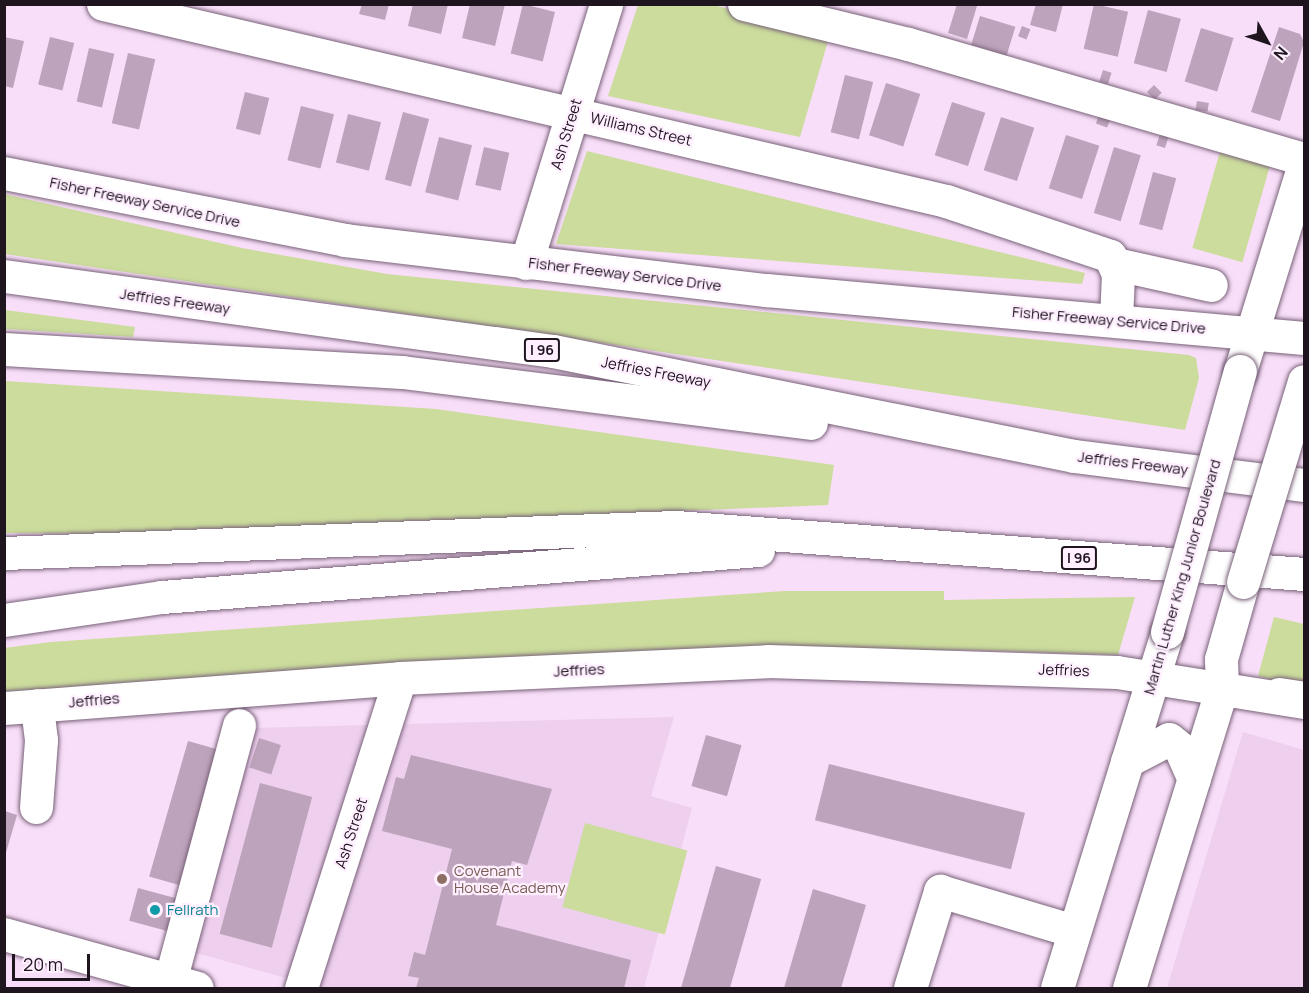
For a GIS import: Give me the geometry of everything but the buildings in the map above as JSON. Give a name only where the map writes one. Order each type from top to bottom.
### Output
[{"type":"main road","name":"Williams Street","points":[[103,4],[946,201],[1100,250],[1116,264]]},
{"type":"main road","name":"Ash Street","points":[[526,263],[606,4]]},
{"type":"main road","points":[[744,4],[908,44],[1305,159]]},
{"type":"main road","name":"Martin Luther King Junior Boulevard","points":[[1057,988],[1167,632],[1240,371],[1305,164]]},
{"type":"main road","name":"Fisher Freeway Service Drive","points":[[4,173],[218,219],[526,263],[766,291],[1252,333]]},
{"type":"main road","points":[[1286,224],[1305,254]]},
{"type":"main road","points":[[1116,320],[1116,264],[1211,285]]},
{"type":"main road","name":"Jeffries Freeway","points":[[4,276],[553,351],[1074,456],[1305,485]]},
{"type":"main road","points":[[1252,333],[1305,338]]},
{"type":"main road","points":[[4,349],[402,372],[1074,456]]},
{"type":"main road","points":[[1129,988],[1194,778],[1221,674],[1305,381]]},
{"type":"main road","name":"I 96","points":[[4,553],[676,527],[1305,574]]},
{"type":"main road","points":[[4,620],[162,597],[853,542]]},
{"type":"main road","name":"Jeffries","points":[[4,708],[400,678],[768,661],[1154,675],[1221,674],[1296,698]]},
{"type":"main road","name":"Ash Street","points":[[301,988],[400,678]]},
{"type":"main road","points":[[36,807],[41,740],[38,705]]},
{"type":"main road","points":[[4,934],[184,985],[239,725]]},
{"type":"main road","points":[[1127,761],[1169,739],[1180,748],[1194,778]]},
{"type":"main road","points":[[910,988],[940,891],[1074,932]]},
{"type":"shaded area","name":"Covenant House Academy","points":[[674,717],[651,796],[692,808],[644,988],[321,988],[190,951],[254,728]]},
{"type":"shaded area","points":[[1243,732],[1304,750],[1304,988],[1167,988]]},
{"type":"green space","points":[[638,5],[713,5],[830,34],[800,137],[608,96]]},
{"type":"green space","points":[[1221,148],[1271,162],[1242,262],[1192,248]]},
{"type":"green space","points":[[587,151],[1085,273],[1082,284],[556,244]]},
{"type":"green space","points":[[4,194],[242,248],[387,274],[1189,355],[1196,358],[1199,378],[1185,430],[5,254]]},
{"type":"green space","points":[[4,310],[135,327],[133,337],[5,329]]},
{"type":"green space","points":[[5,381],[436,409],[834,465],[828,505],[106,534],[5,533]]},
{"type":"green space","points":[[785,591],[944,591],[944,600],[1135,597],[1118,655],[964,650],[385,664],[5,692],[4,648],[51,642]]},
{"type":"green space","points":[[1274,617],[1304,624],[1304,689],[1258,676]]},
{"type":"green space","points":[[585,823],[687,850],[665,934],[562,907]]},
{"type":"place","name":"Covenant House Academy","points":[[442,879]]},
{"type":"place","name":"Fellrath","points":[[155,910]]}]
